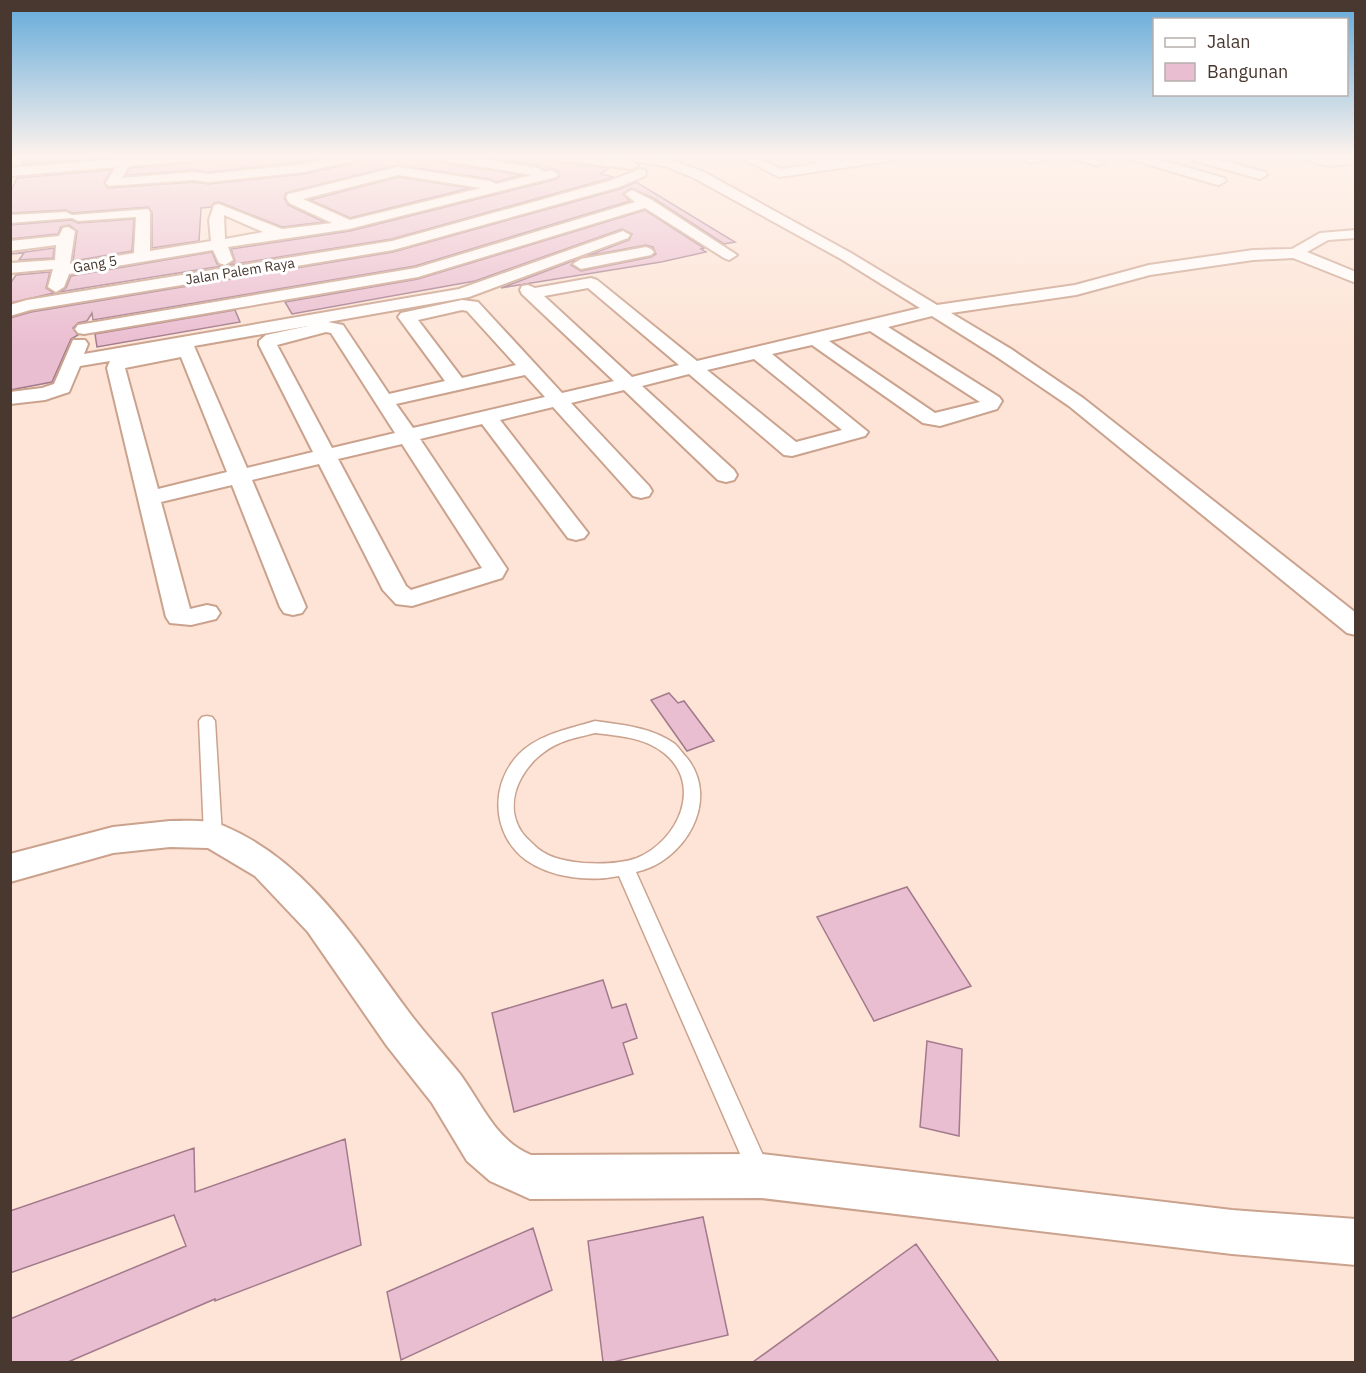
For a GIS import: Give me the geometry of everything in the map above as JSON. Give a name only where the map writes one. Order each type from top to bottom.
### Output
[{"type":"street","points":[[10,246],[69,226],[111,218]]},
{"type":"street","points":[[142,256],[143,218]]},
{"type":"street","points":[[216,218],[218,244],[246,301]]},
{"type":"street","points":[[243,218],[280,234]]},
{"type":"street","points":[[334,218],[393,245],[474,287]]},
{"type":"street","name":"Gang 5","points":[[10,268],[61,267],[142,256],[349,225],[377,218]]},
{"type":"street","name":"Jalan Palem Raya","points":[[10,311],[54,295],[98,294],[393,245],[491,218]]},
{"type":"street","points":[[84,329],[433,267],[595,218]]},
{"type":"street","points":[[517,273],[651,256],[600,218]]},
{"type":"street","points":[[671,218],[729,255]]},
{"type":"street","points":[[777,218],[846,256],[935,310],[1077,402],[1356,627]]},
{"type":"street","points":[[10,219],[69,226]]},
{"type":"street","points":[[10,293],[54,295],[69,226]]},
{"type":"street","points":[[1295,253],[1325,236],[1356,234]]},
{"type":"street","points":[[73,362],[463,293],[474,287],[622,235]]},
{"type":"street","points":[[1325,236],[1356,248]]},
{"type":"street","points":[[148,498],[935,310],[1076,290],[1149,270],[1253,255],[1295,253],[1356,278]]},
{"type":"street","points":[[726,475],[530,292],[591,283],[792,450],[858,432],[758,352]]},
{"type":"street","points":[[10,398],[45,394],[62,388],[98,294]]},
{"type":"street","points":[[457,384],[407,317],[462,305],[472,306],[560,399],[641,491]]},
{"type":"street","points":[[338,329],[495,569],[493,573],[412,598],[400,596],[268,345],[268,341],[326,327],[338,329],[358,325]]},
{"type":"street","points":[[815,339],[930,419],[940,420],[990,405],[992,401],[873,325]]},
{"type":"street","points":[[207,613],[179,617],[116,368],[116,365],[125,360],[188,350],[293,607]]},
{"type":"street","points":[[384,400],[530,368]]},
{"type":"street","points":[[487,417],[576,533]]},
{"type":"street","points":[[10,868],[112,840],[170,834],[213,835],[267,866],[321,921],[401,1033],[446,1089],[482,1146],[505,1166],[530,1176],[762,1176],[1232,1232],[1356,1242]]},
{"type":"lane","points":[[207,721],[213,835]]},
{"type":"lane","points":[[614,727],[648,735],[676,754],[686,766],[692,780],[694,795],[689,818],[676,839],[662,851],[645,861],[625,868],[604,872],[562,868],[536,856],[516,839],[508,825],[504,810],[504,795],[517,766],[528,753],[542,743],[576,730],[614,727]]},
{"type":"lane","points":[[625,868],[762,1176]]},
{"type":"building","points":[[152,218],[200,218],[199,241],[152,248]]},
{"type":"building","points":[[260,218],[316,218],[324,222],[282,227]]},
{"type":"building","points":[[401,218],[467,218],[392,239],[229,265],[235,261],[231,249],[350,231]]},
{"type":"building","points":[[515,218],[574,218],[415,266],[93,320],[92,313],[87,321],[78,323],[73,328],[78,335],[71,339],[52,382],[10,390],[10,318],[31,312],[393,252]]},
{"type":"building","points":[[618,218],[658,218],[704,248],[701,249],[706,252],[661,262],[501,288],[575,260],[571,265],[581,271],[651,257],[656,254],[653,247],[646,245],[587,256],[629,240],[632,234],[622,229],[475,281],[292,314],[285,302],[418,279]]},
{"type":"building","points":[[684,218],[696,218],[735,242],[724,244]]},
{"type":"building","points":[[134,219],[132,251],[73,261],[77,231],[69,225],[61,227],[58,234],[10,239],[10,225],[72,220],[78,223]]},
{"type":"building","points":[[54,248],[53,258],[19,260],[24,253],[11,254]]},
{"type":"building","points":[[212,252],[217,264],[222,266],[59,292],[66,288],[71,276]]},
{"type":"building","points":[[50,272],[46,288],[54,293],[10,303],[10,284],[16,275]]},
{"type":"building","points":[[235,310],[240,322],[97,347],[95,334]]},
{"type":"building","points":[[669,693],[678,703],[684,701],[714,741],[687,751],[651,700]]},
{"type":"building","points":[[907,887],[971,986],[874,1021],[817,917]]},
{"type":"building","points":[[603,980],[612,1008],[626,1004],[637,1038],[623,1043],[633,1074],[514,1112],[492,1013]]},
{"type":"building","points":[[927,1041],[962,1049],[959,1136],[920,1127]]},
{"type":"building","points":[[345,1139],[361,1245],[215,1301],[215,1299],[68,1362],[10,1362],[10,1319],[186,1246],[174,1215],[10,1273],[10,1211],[194,1148],[195,1192]]},
{"type":"building","points":[[703,1217],[728,1335],[613,1362],[603,1362],[588,1241]]},
{"type":"building","points":[[533,1228],[552,1290],[401,1360],[387,1292]]},
{"type":"building","points":[[916,1244],[999,1362],[753,1362]]}]
